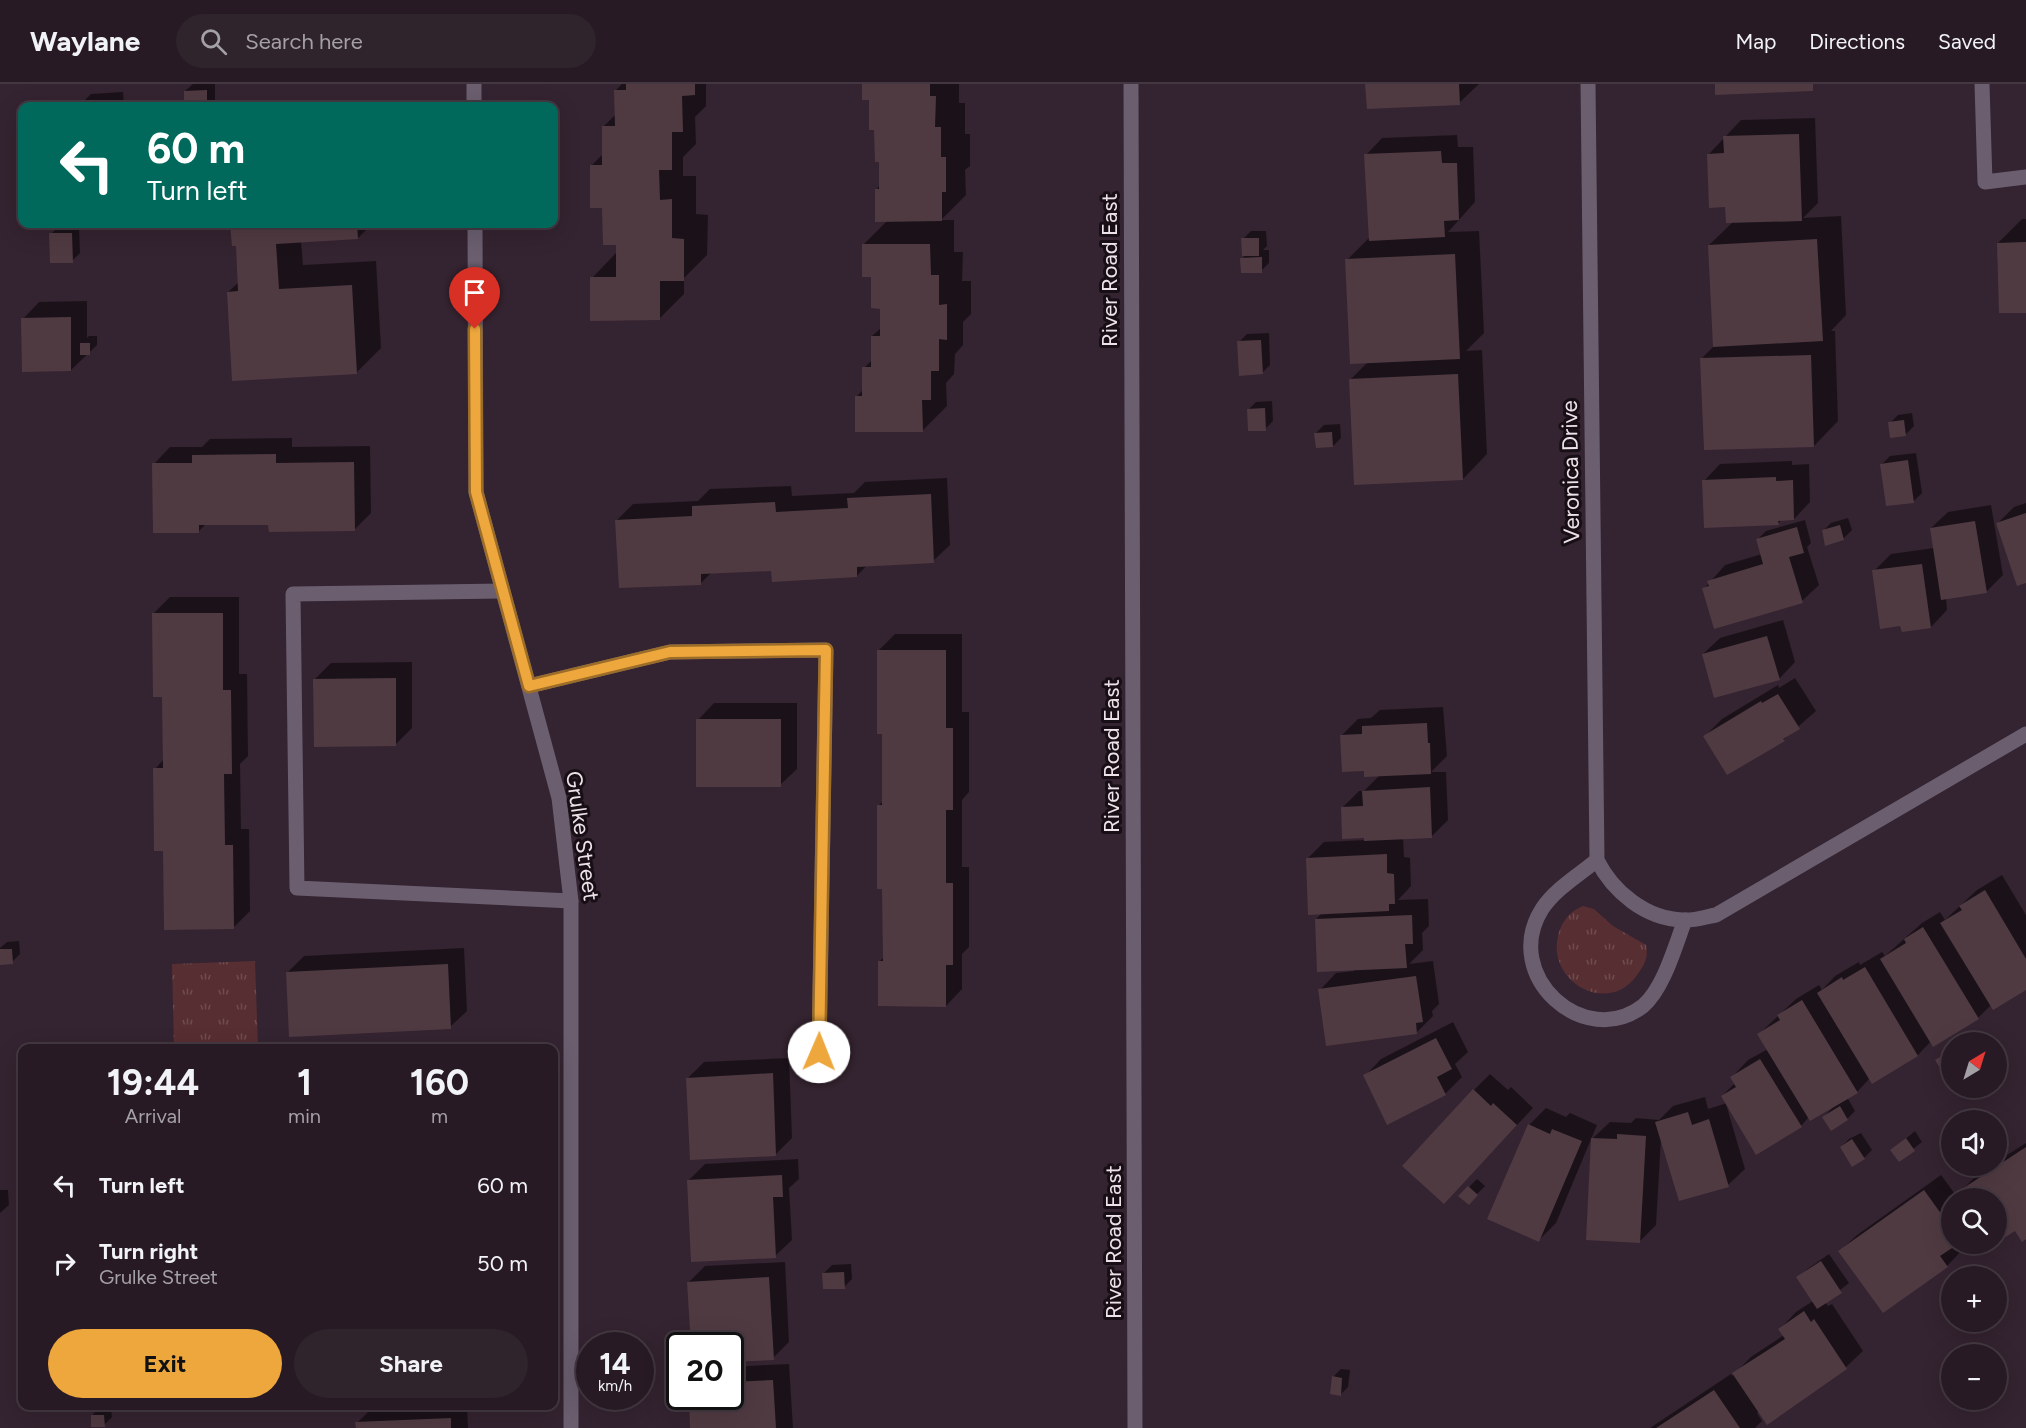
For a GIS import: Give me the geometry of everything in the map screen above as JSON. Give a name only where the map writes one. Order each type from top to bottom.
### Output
[{"type":"street","points":[[474,84],[474,102]]},
{"type":"street","name":"River Road East","points":[[1131,84],[1135,1428]]},
{"type":"street","name":"Veronica Drive","points":[[1588,84],[1597,860]]},
{"type":"street","points":[[1982,84],[1985,182],[2026,177]]},
{"type":"street","name":"Grulke Street","points":[[475,228],[476,492],[559,798],[571,901],[571,1428]]},
{"type":"street","points":[[503,591],[293,594],[297,888],[571,901]]},
{"type":"street","points":[[529,686],[670,652],[826,650],[819,1052]]},
{"type":"street","points":[[1685,921],[1658,988],[1641,1007],[1609,1019],[1594,1019],[1568,1009],[1545,989],[1531,961],[1532,932],[1548,901],[1597,860],[1604,874],[1633,903],[1651,913],[1685,921],[1716,915],[2026,734]]},
{"type":"green space","points":[[1583,906],[1594,909],[1613,926],[1646,945],[1644,965],[1637,975],[1625,987],[1611,993],[1597,993],[1571,980],[1562,968],[1557,953],[1559,931],[1570,914]]},
{"type":"green space","points":[[255,961],[258,1044],[174,1044],[172,964]]},
{"type":"building","points":[[626,84],[695,84],[695,95],[682,96],[683,132],[672,132],[672,170],[659,170],[660,200],[672,199],[672,238],[684,239],[684,281],[660,281],[660,320],[590,321],[590,277],[616,277],[616,245],[603,245],[602,208],[590,208],[590,165],[602,165],[602,126],[615,126],[614,90],[626,90]]},
{"type":"building","points":[[862,84],[930,84],[930,96],[936,96],[935,127],[941,127],[941,157],[946,157],[946,192],[942,192],[942,221],[875,222],[875,189],[879,189],[879,162],[875,162],[874,130],[869,130],[869,100],[862,100]]},
{"type":"building","points":[[1365,84],[1459,84],[1460,105],[1367,109]]},
{"type":"building","points":[[1715,84],[1813,84],[1813,91],[1715,95]]},
{"type":"building","points":[[207,90],[207,102],[184,102],[184,91]]},
{"type":"building","points":[[115,100],[115,102],[82,102]]},
{"type":"building","points":[[1799,134],[1802,221],[1726,223],[1725,207],[1709,208],[1707,154],[1724,153],[1723,136]]},
{"type":"building","points":[[1441,151],[1442,163],[1457,163],[1459,220],[1444,221],[1445,237],[1369,241],[1364,154]]},
{"type":"building","points":[[230,228],[357,228],[358,239],[276,244],[279,289],[352,285],[357,374],[232,381],[227,292],[238,291],[236,246],[232,246]]},
{"type":"building","points":[[49,233],[72,233],[73,263],[50,263]]},
{"type":"building","points":[[1241,238],[1259,238],[1259,256],[1242,256]]},
{"type":"building","points":[[1817,239],[1823,341],[1713,347],[1708,245]]},
{"type":"building","points":[[2026,242],[2026,313],[1999,313],[1997,243]]},
{"type":"building","points":[[862,244],[930,244],[931,275],[939,275],[939,305],[947,304],[947,340],[939,339],[939,371],[931,371],[931,400],[922,400],[923,432],[855,432],[855,396],[862,396],[862,367],[871,367],[871,336],[880,336],[880,309],[871,308],[871,277],[862,277]]},
{"type":"building","points":[[1455,254],[1460,359],[1350,364],[1345,259]]},
{"type":"building","points":[[1262,257],[1262,273],[1241,273],[1240,258]]},
{"type":"building","points":[[71,317],[71,371],[22,372],[21,318]]},
{"type":"building","points":[[1261,340],[1263,374],[1239,376],[1237,341]]},
{"type":"building","points":[[80,343],[90,343],[90,355],[80,355]]},
{"type":"building","points":[[1811,355],[1814,447],[1704,450],[1700,358]]},
{"type":"building","points":[[1458,374],[1463,480],[1354,485],[1349,379]]},
{"type":"building","points":[[1265,408],[1266,431],[1248,431],[1247,409]]},
{"type":"building","points":[[1904,420],[1906,436],[1890,438],[1888,422]]},
{"type":"building","points":[[1332,432],[1333,447],[1316,448],[1314,433]]},
{"type":"building","points":[[276,454],[276,463],[354,462],[355,531],[269,532],[268,525],[199,525],[199,533],[153,533],[152,463],[192,463],[192,455]]},
{"type":"building","points":[[1908,460],[1914,503],[1886,506],[1880,464]]},
{"type":"building","points":[[1776,477],[1776,481],[1793,480],[1794,520],[1778,521],[1779,525],[1704,528],[1702,480]]},
{"type":"building","points":[[931,494],[934,563],[857,567],[857,577],[772,582],[771,571],[701,574],[701,585],[619,588],[615,520],[692,516],[692,506],[775,502],[776,512],[848,508],[847,498]]},
{"type":"building","points":[[2026,513],[2026,583],[2017,586],[1996,523]]},
{"type":"building","points":[[1975,521],[1987,593],[1941,600],[1930,528]]},
{"type":"building","points":[[1840,525],[1844,540],[1825,546],[1822,530]]},
{"type":"building","points":[[1797,527],[1804,553],[1789,557],[1803,603],[1714,629],[1702,588],[1709,586],[1707,581],[1763,564],[1756,539]]},
{"type":"building","points":[[1922,564],[1931,628],[1902,632],[1900,626],[1880,629],[1872,570]]},
{"type":"building","points":[[152,613],[223,613],[223,690],[231,690],[232,774],[224,774],[225,845],[233,845],[234,929],[164,930],[163,851],[154,851],[153,768],[163,768],[162,697],[153,697]]},
{"type":"building","points":[[1767,636],[1780,680],[1714,698],[1702,654]]},
{"type":"building","points":[[877,650],[946,650],[946,728],[953,728],[953,810],[946,810],[946,883],[953,883],[953,965],[946,965],[946,1007],[878,1006],[878,961],[883,961],[882,889],[877,889],[877,805],[882,805],[882,734],[877,734]]},
{"type":"building","points":[[396,678],[396,746],[314,747],[313,679]]},
{"type":"building","points":[[1778,694],[1800,729],[1783,739],[1785,741],[1727,775],[1703,736],[1761,701],[1762,703]]},
{"type":"building","points":[[696,719],[781,719],[781,787],[696,787]]},
{"type":"building","points":[[1427,723],[1431,774],[1364,777],[1364,771],[1342,772],[1340,735],[1362,734],[1362,726]]},
{"type":"building","points":[[1430,787],[1432,838],[1364,841],[1364,838],[1342,839],[1341,807],[1363,806],[1362,791]]},
{"type":"building","points":[[1387,854],[1387,873],[1394,874],[1395,904],[1389,904],[1389,911],[1308,915],[1306,858]]},
{"type":"building","points":[[1985,890],[2026,959],[2026,990],[1993,1010],[1940,923],[1962,910],[1959,906]]},
{"type":"building","points":[[1412,915],[1413,944],[1405,944],[1407,968],[1317,972],[1315,919]]},
{"type":"building","points":[[1923,927],[1979,1019],[1958,1032],[1941,1032],[1941,1042],[1933,1047],[1880,959],[1906,943],[1904,939]]},
{"type":"building","points":[[0,949],[12,949],[13,964],[0,965]]},
{"type":"building","points":[[448,964],[451,1029],[289,1037],[286,972]]},
{"type":"building","points":[[1865,967],[1918,1056],[1872,1084],[1817,993],[1842,977],[1843,980]]},
{"type":"building","points":[[1416,976],[1423,1022],[1416,1023],[1417,1034],[1326,1046],[1318,989]]},
{"type":"building","points":[[1802,1000],[1858,1093],[1810,1121],[1757,1034],[1780,1020],[1777,1015]]},
{"type":"building","points":[[1436,1038],[1452,1069],[1437,1077],[1446,1095],[1387,1125],[1363,1075]]},
{"type":"building","points":[[1941,1056],[1941,1070],[1935,1060]]},
{"type":"building","points":[[1760,1059],[1802,1127],[1756,1155],[1721,1096],[1736,1087],[1730,1077]]},
{"type":"building","points":[[773,1073],[776,1156],[690,1160],[686,1078]]},
{"type":"building","points":[[1473,1089],[1491,1106],[1493,1103],[1517,1125],[1444,1204],[1402,1166]]},
{"type":"building","points":[[1840,1106],[1848,1120],[1831,1131],[1822,1117]]},
{"type":"building","points":[[1688,1112],[1692,1125],[1709,1119],[1729,1187],[1679,1201],[1655,1122]]},
{"type":"building","points":[[1528,1124],[1550,1134],[1552,1129],[1582,1141],[1539,1242],[1487,1219]]},
{"type":"building","points":[[1617,1134],[1646,1136],[1640,1243],[1586,1240],[1591,1138],[1617,1139]]},
{"type":"building","points":[[1906,1138],[1915,1151],[1899,1162],[1890,1150]]},
{"type":"building","points":[[1852,1139],[1865,1159],[1852,1167],[1840,1147]]},
{"type":"building","points":[[2026,1147],[2026,1239],[2022,1242],[2015,1231],[2007,1236],[2007,1188],[1964,1188],[1982,1176],[2007,1176],[2007,1159]]},
{"type":"building","points":[[782,1175],[783,1197],[773,1197],[776,1258],[691,1262],[687,1180]]},
{"type":"building","points":[[1468,1186],[1478,1195],[1469,1205],[1458,1196]]},
{"type":"building","points":[[1924,1190],[1941,1214],[1941,1254],[1943,1254],[1940,1256],[1947,1266],[1941,1266],[1941,1272],[1883,1313],[1838,1251]]},
{"type":"building","points":[[1821,1261],[1842,1293],[1817,1309],[1796,1277]]},
{"type":"building","points":[[844,1272],[845,1289],[823,1289],[822,1273]]},
{"type":"building","points":[[769,1277],[774,1360],[744,1361],[744,1332],[690,1332],[687,1282]]},
{"type":"building","points":[[1804,1311],[1811,1322],[1814,1319],[1847,1369],[1767,1425],[1732,1373],[1785,1339],[1778,1329]]},
{"type":"building","points":[[1332,1376],[1342,1378],[1341,1396],[1330,1394]]},
{"type":"building","points":[[773,1380],[776,1428],[690,1428],[689,1410],[744,1410],[744,1381]]},
{"type":"building","points":[[1714,1390],[1740,1428],[1656,1428]]},
{"type":"building","points":[[91,1415],[104,1415],[105,1427],[91,1427]]},
{"type":"building","points":[[451,1418],[451,1428],[356,1428],[355,1422]]},
{"type":"route","points":[[475,329],[476,492],[529,686],[670,652],[826,650],[819,1052]]}]
